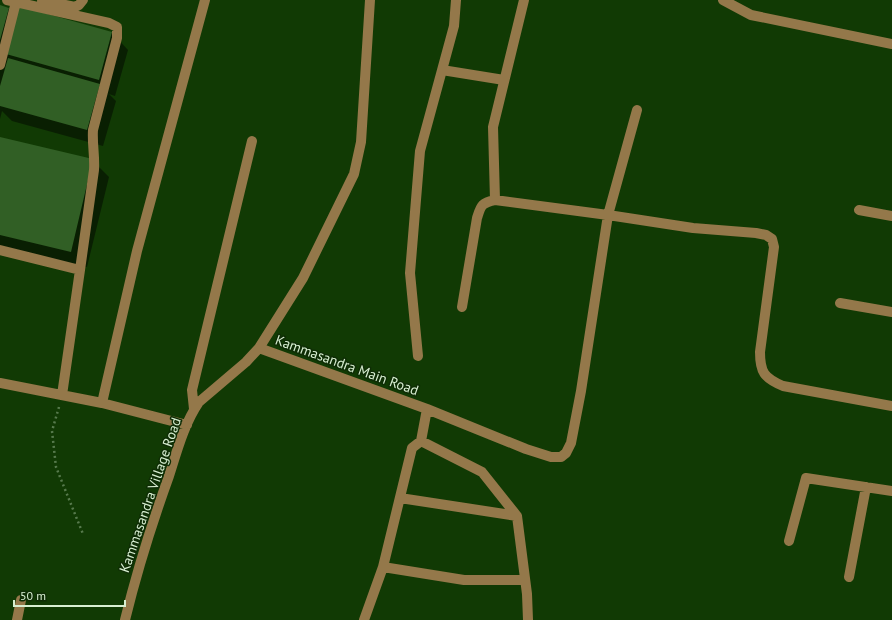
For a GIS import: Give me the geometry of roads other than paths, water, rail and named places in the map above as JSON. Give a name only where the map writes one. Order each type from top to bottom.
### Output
[{"type":"street","points":[[42,0],[75,8],[83,0]]},
{"type":"street","points":[[102,403],[137,251],[204,0]]},
{"type":"street","name":"Kammasandra Village Road","points":[[125,620],[131,595],[156,514],[194,409],[199,402],[246,362],[259,348],[302,278],[354,174],[362,142],[370,0]]},
{"type":"street","points":[[418,356],[410,273],[419,158],[454,26],[456,0]]},
{"type":"street","points":[[495,200],[493,127],[524,0]]},
{"type":"street","points":[[723,0],[751,15],[892,44]]},
{"type":"street","points":[[0,65],[12,1],[109,23],[117,27],[118,38],[93,130],[92,142],[94,170],[62,395]]},
{"type":"street","points":[[442,70],[504,80]]},
{"type":"street","points":[[427,409],[526,449],[551,456],[561,457],[566,453],[571,443],[581,391],[608,215],[637,110]]},
{"type":"street","points":[[194,409],[192,390],[252,141]]},
{"type":"street","points":[[462,307],[477,218],[481,206],[486,202],[495,200],[692,228],[766,235],[772,239],[774,247],[760,352],[760,364],[767,377],[783,386],[892,406]]},
{"type":"street","points":[[859,210],[892,216]]},
{"type":"street","points":[[0,250],[80,270]]},
{"type":"street","points":[[840,303],[892,312]]},
{"type":"street","name":"Kammasandra Main Road","points":[[259,348],[427,409],[421,441]]},
{"type":"street","points":[[0,383],[102,403],[187,425]]},
{"type":"street","points":[[364,620],[383,567],[412,448],[421,441],[482,472],[517,516],[525,580],[528,620]]},
{"type":"street","points":[[789,541],[806,478],[892,491]]},
{"type":"street","points":[[849,577],[866,487]]},
{"type":"street","points":[[400,498],[517,516]]},
{"type":"street","points":[[383,567],[464,580],[525,580]]},
{"type":"street","points":[[17,620],[21,600]]}]
